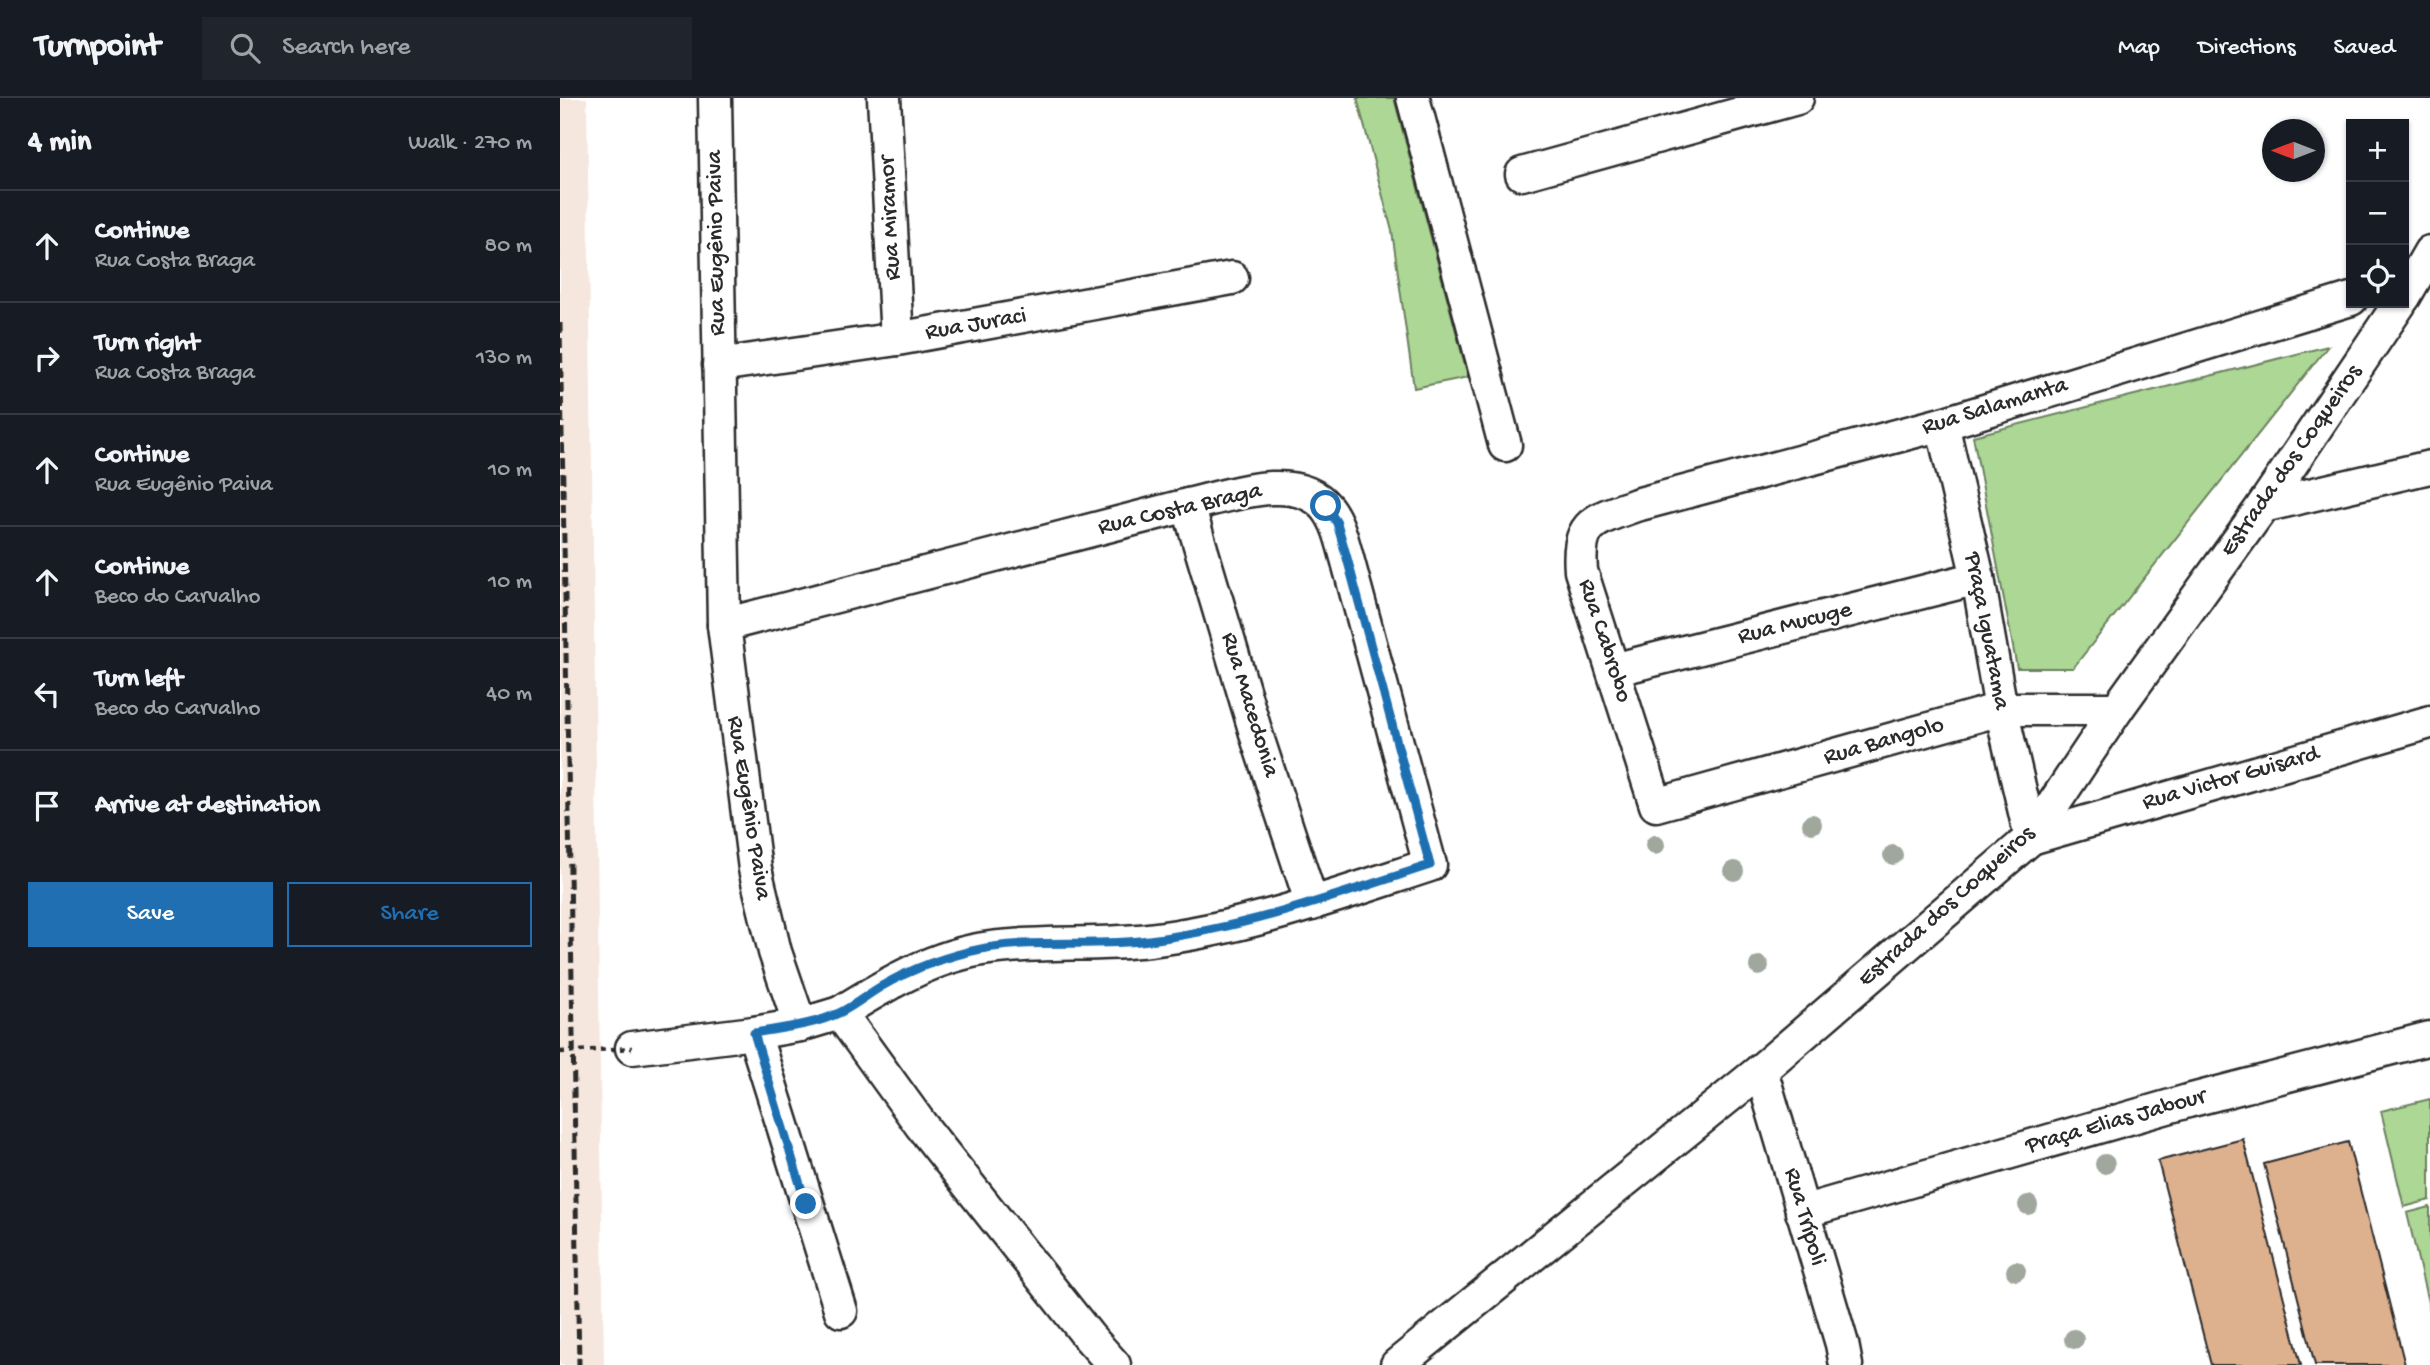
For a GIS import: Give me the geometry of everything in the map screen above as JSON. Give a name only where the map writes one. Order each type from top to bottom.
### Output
[{"type":"street","name":"Rua Eugênio Paiva","points":[[715,98],[724,625],[755,869],[775,952],[800,1025]]},
{"type":"street","name":"Rua Miramor","points":[[884,98],[897,339]]},
{"type":"street","points":[[1413,98],[1505,445]]},
{"type":"street","points":[[1522,174],[1797,98]]},
{"type":"street","name":"Estrada dos Coqueiros","points":[[1397,1365],[1761,1070],[2031,838],[2116,709],[2263,506],[2411,288],[2430,252]]},
{"type":"street","name":"Rua Juraci","points":[[719,365],[897,339],[1232,278]]},
{"type":"street","name":"Rua Salamanta","points":[[1636,505],[1942,424],[2346,301]]},
{"type":"street","name":"Praça Iguatama","points":[[1942,424],[1978,578],[2001,709],[2031,838]]},
{"type":"street","points":[[2263,506],[2430,467]]},
{"type":"street","name":"Rua Costa Braga","points":[[724,625],[1188,505],[1265,488],[1293,489],[1308,493],[1326,506],[1337,523],[1430,865],[1312,904],[1242,922],[1149,940],[987,948],[958,955],[917,969],[882,986],[840,1013]]},
{"type":"street","name":"Rua Macedonia","points":[[1188,505],[1258,740],[1312,904]]},
{"type":"street","name":"Rua Cabrobo","points":[[1636,505],[1596,519],[1581,540],[1581,571],[1656,805]]},
{"type":"street","name":"Rua Mucuge","points":[[1613,670],[1978,578]]},
{"type":"street","name":"Rua Bangolo","points":[[1656,805],[2001,709],[2116,709]]},
{"type":"street","name":"Rua Victor Guisard","points":[[2031,838],[2430,722]]},
{"type":"street","points":[[632,1048],[754,1033],[800,1025],[840,1013],[921,1125],[1088,1337],[1114,1365]]},
{"type":"street","points":[[754,1033],[841,1311]]},
{"type":"street","name":"Praça Elias Jabour","points":[[1802,1212],[2188,1101],[2430,1038]]},
{"type":"street","name":"Rua Trípoli","points":[[1761,1070],[1846,1365]]},
{"type":"path","points":[[560,1052],[632,1048]]},
{"type":"shaded area","points":[[560,98],[587,98],[604,1365],[560,1365]]},
{"type":"green space","points":[[1357,98],[1394,98],[1468,377],[1414,388],[1392,231]]},
{"type":"green space","points":[[2328,346],[2073,668],[2017,668],[1973,436]]},
{"type":"green space","points":[[2430,1099],[2430,1200],[2404,1207],[2381,1111]]},
{"type":"green space","points":[[2430,1207],[2430,1311],[2407,1213]]},
{"type":"building","points":[[2243,1139],[2301,1365],[2211,1365],[2158,1161]]},
{"type":"building","points":[[2348,1142],[2405,1365],[2315,1365],[2264,1164]]},
{"type":"railway","points":[[560,323],[579,1365]]},
{"type":"route","points":[[806,1204],[754,1033],[800,1025],[840,1013],[882,986],[917,969],[958,955],[987,948],[1149,940],[1188,933],[1312,904],[1430,865],[1356,588],[1337,523],[1326,506]]}]
